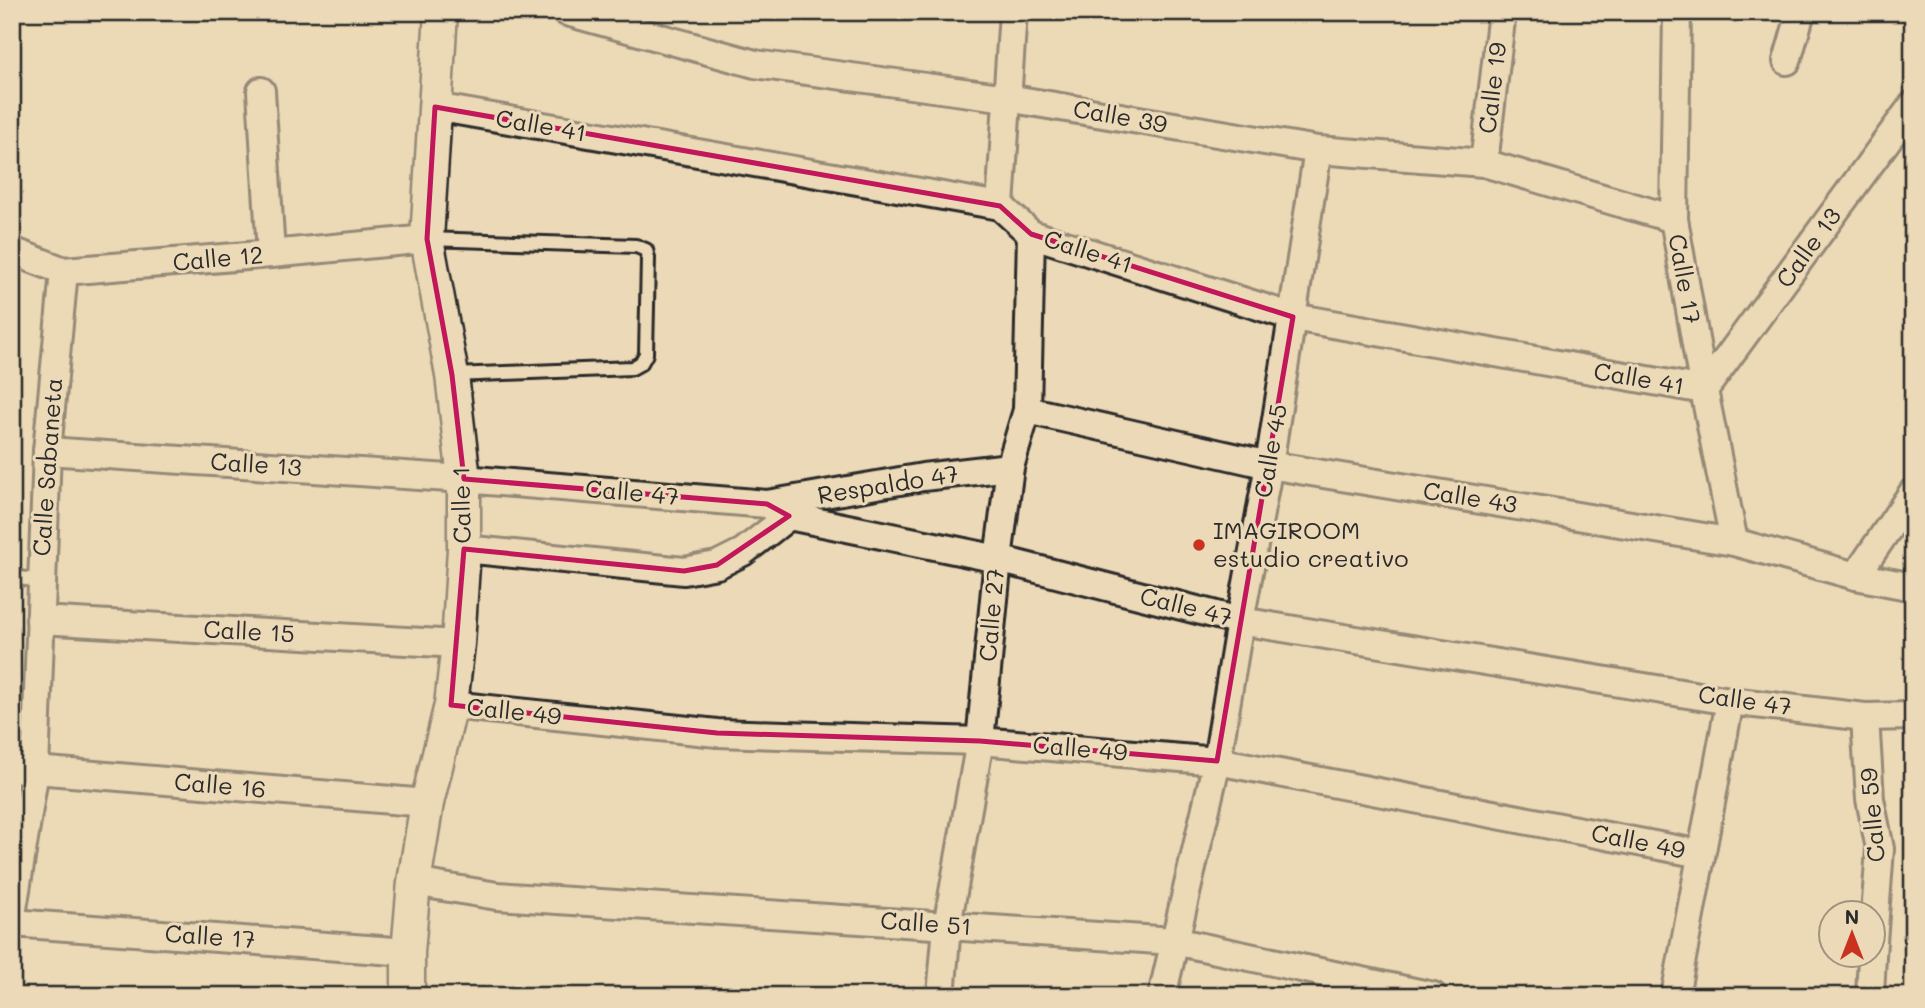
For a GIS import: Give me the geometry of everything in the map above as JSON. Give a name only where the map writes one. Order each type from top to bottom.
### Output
[{"type":"street","name":"Calle 1","points":[[408,996],[408,951],[414,882],[427,803],[451,705],[464,550],[464,479],[452,375],[427,239],[441,12]]},
{"type":"street","name":"Calle 39","points":[[567,12],[754,64],[1007,98],[1318,150],[1484,163],[1674,219]]},
{"type":"street","points":[[1000,206],[1013,12]]},
{"type":"street","name":"Calle 19","points":[[1484,163],[1502,12]]},
{"type":"street","name":"Calle 17","points":[[1677,12],[1674,219],[1734,542]]},
{"type":"street","points":[[1787,61],[1801,12]]},
{"type":"street","points":[[261,92],[271,254]]},
{"type":"street","name":"Calle 13","points":[[1704,390],[1913,105]]},
{"type":"street","name":"Calle 41","points":[[435,107],[1000,206],[1031,234],[1293,317],[1704,390]]},
{"type":"street","name":"Calle 45","points":[[1162,996],[1217,761],[1269,464],[1318,150]]},
{"type":"street","name":"Calle 27","points":[[941,996],[947,926],[980,741],[1010,467],[1027,410],[1031,234]]},
{"type":"street","name":"Calle 12","points":[[12,251],[64,271],[427,239]]},
{"type":"street","name":"Calle Sabaneta","points":[[12,915],[40,620],[47,451],[64,271]]},
{"type":"street","name":"Calle 43","points":[[1027,410],[1269,464],[1734,542],[1856,576],[1913,587]]},
{"type":"street","name":"Calle 13","points":[[47,451],[464,479]]},
{"type":"street","name":"Respaldo 47","points":[[778,510],[923,477],[1010,467]]},
{"type":"street","name":"Calle 47","points":[[464,479],[778,510],[998,559],[1240,621],[1730,701],[1865,717],[1913,716]]},
{"type":"street","points":[[1856,576],[1913,492]]},
{"type":"street","points":[[464,550],[684,570],[717,565],[743,552],[778,510]]},
{"type":"street","name":"Calle 15","points":[[40,620],[458,644]]},
{"type":"street","points":[[1675,996],[1730,701]]},
{"type":"street","name":"Calle 49","points":[[451,705],[717,733],[980,741],[1217,761],[1701,854]]},
{"type":"street","name":"Calle 59","points":[[1865,717],[1870,799],[1880,849],[1876,900]]},
{"type":"street","name":"Calle 16","points":[[24,769],[427,803]]},
{"type":"street","name":"Calle 51","points":[[414,882],[497,895],[1174,941],[1433,996]]},
{"type":"street","name":"Calle 17","points":[[12,923],[408,951]]},
{"type":"street","name":"Calle 59","points":[[1870,996],[1871,970]]},
{"type":"lane","points":[[427,239],[636,246],[646,250],[648,258],[646,354],[641,363],[632,368],[452,375]]},
{"type":"lane","points":[[12,577],[41,581]]},
{"type":"highlighted area","points":[[435,107],[1000,206],[1031,234],[1293,317],[1217,761],[980,741],[717,733],[451,705],[464,549],[684,571],[717,565],[789,516],[767,504],[464,479],[452,375],[427,239]]},
{"type":"place","name":"IMAGIROOM estudio creativo","points":[[1199,545]]}]
